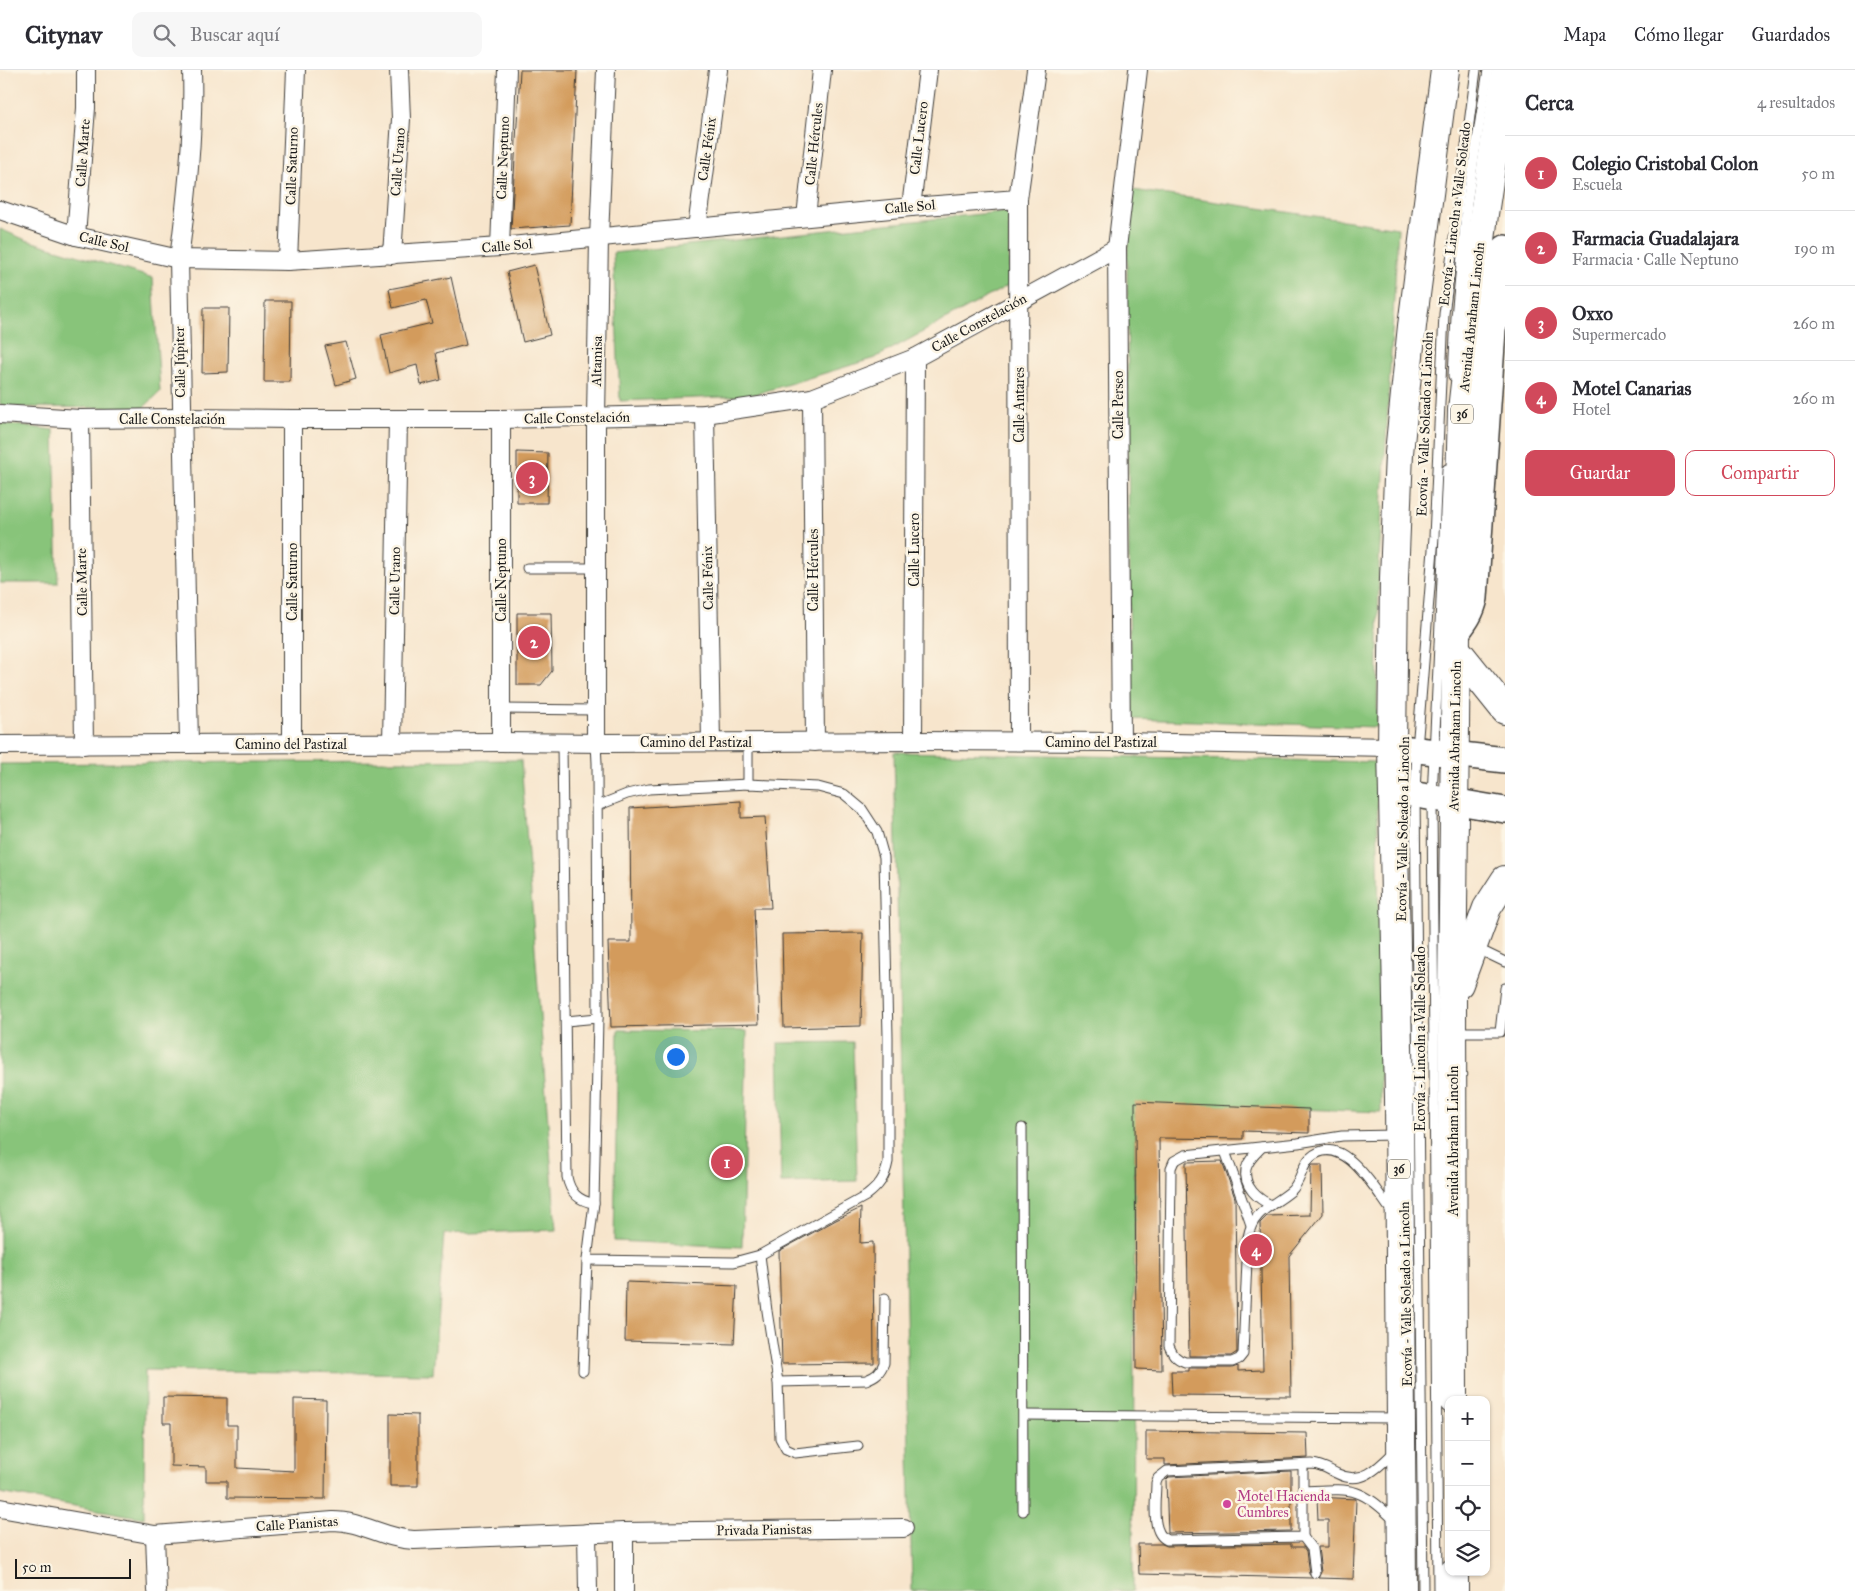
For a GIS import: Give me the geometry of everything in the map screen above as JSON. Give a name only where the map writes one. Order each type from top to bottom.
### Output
[{"type":"main road","name":"36","points":[[1402,1591],[1399,1135],[1424,796],[1424,750],[1394,578],[1399,453],[1413,316],[1444,70]]},
{"type":"main road","name":"Avenida Abraham Lincoln","points":[[1453,1396],[1452,1002],[1424,796],[1424,750],[1456,642],[1462,410],[1484,214],[1505,76]]},
{"type":"main road","points":[[1456,642],[1505,710]]},
{"type":"main road","points":[[1452,1002],[1487,908],[1505,880]]},
{"type":"main road","points":[[1454,1576],[1454,1591]]},
{"type":"street","name":"Calle Marte","points":[[76,236],[86,108],[86,70]]},
{"type":"street","name":"Calle Júpiter","points":[[188,744],[179,259],[187,195],[193,102],[192,70]]},
{"type":"street","name":"Calle Saturno","points":[[288,261],[296,70]]},
{"type":"street","name":"Calle Urano","points":[[392,255],[401,119],[399,70]]},
{"type":"street","name":"Calle Neptuno","points":[[500,247],[507,70]]},
{"type":"street","name":"Altamisa","points":[[596,743],[596,418],[599,238],[606,70]]},
{"type":"street","name":"Calle Fénix","points":[[697,228],[718,70]]},
{"type":"street","name":"Calle Hércules","points":[[806,217],[822,70]]},
{"type":"street","name":"Calle Lucero","points":[[911,207],[928,70]]},
{"type":"street","name":"Calle Antares","points":[[1018,741],[1018,199],[1036,70]]},
{"type":"street","name":"Calle Perseo","points":[[1121,742],[1117,248],[1138,70]]},
{"type":"street","name":"Calle Sol","points":[[0,210],[76,236],[179,259],[288,261],[500,247],[911,207],[1018,199]]},
{"type":"street","name":"Calle Constelación","points":[[0,414],[80,419],[502,419],[705,414],[812,398],[916,358],[1117,248]]},
{"type":"street","points":[[1456,642],[1473,607],[1493,330],[1505,248]]},
{"type":"street","name":"Calle Lucero","points":[[913,741],[916,358]]},
{"type":"street","name":"Calle Hércules","points":[[812,398],[815,742]]},
{"type":"street","name":"Calle Fénix","points":[[705,414],[711,742]]},
{"type":"street","name":"Calle Marte","points":[[80,419],[84,745]]},
{"type":"street","name":"Calle Saturno","points":[[292,419],[292,744]]},
{"type":"street","name":"Calle Urano","points":[[392,743],[398,419]]},
{"type":"street","name":"Calle Neptuno","points":[[501,742],[502,419]]},
{"type":"street","name":"Camino del Pastizal","points":[[0,745],[1018,741],[1424,750]]},
{"type":"street","points":[[1424,750],[1505,760]]},
{"type":"street","points":[[1424,796],[1505,810]]},
{"type":"street","name":"Calle Pianistas","points":[[0,1508],[155,1535],[333,1521],[346,1521],[358,1524],[403,1540],[624,1532]]},
{"type":"street","name":"Privada Pianistas","points":[[624,1532],[904,1528]]},
{"type":"street","points":[[624,1532],[624,1591]]},
{"type":"street","points":[[587,1533],[588,1591]]},
{"type":"street","points":[[155,1535],[157,1591]]},
{"type":"lane","name":"Ecovía - Valle Soleado a Lincoln","points":[[1424,750],[1444,314],[1476,70]]},
{"type":"lane","name":"Ecovía - Lincoln a Valle Soleado","points":[[1452,384],[1467,203],[1488,70]]},
{"type":"lane","points":[[1424,750],[1448,461]]},
{"type":"lane","points":[[527,568],[597,568]]},
{"type":"lane","points":[[501,709],[595,710]]},
{"type":"lane","points":[[748,742],[748,784]]},
{"type":"lane","points":[[562,743],[567,1177],[569,1187],[575,1195],[584,1202],[594,1203]]},
{"type":"lane","points":[[583,1371],[587,1260],[594,1203],[598,1018],[596,743]]},
{"type":"lane","points":[[587,1260],[734,1262],[760,1255],[866,1196],[878,1186],[886,1175],[888,1162],[884,857],[877,832],[862,809],[844,794],[818,787],[748,784],[638,791],[597,806]]},
{"type":"lane","name":"Ecovía - Valle Soleado a Lincoln","points":[[1422,1591],[1424,796]]},
{"type":"lane","name":"Ecovía - Lincoln a Valle Soleado","points":[[1424,796],[1438,1591]]},
{"type":"lane","points":[[1473,947],[1505,962]]},
{"type":"lane","points":[[1453,1032],[1502,1032],[1505,988]]},
{"type":"lane","points":[[566,1020],[598,1018]]},
{"type":"lane","points":[[1022,1128],[1023,1511]]},
{"type":"lane","points":[[1399,1135],[1342,1136],[1185,1155],[1174,1161],[1172,1168],[1169,1346],[1173,1354],[1178,1360],[1185,1362],[1232,1362],[1239,1359],[1243,1354],[1248,1237],[1251,1225],[1255,1218],[1294,1188],[1305,1164],[1312,1156],[1323,1151],[1336,1151],[1347,1157],[1357,1166],[1400,1222]]},
{"type":"lane","points":[[1262,1147],[1251,1160],[1246,1170],[1247,1182],[1253,1194],[1261,1201],[1271,1205]]},
{"type":"lane","points":[[1225,1151],[1251,1225]]},
{"type":"lane","points":[[760,1255],[778,1382],[780,1438],[786,1449],[795,1453],[858,1446]]},
{"type":"lane","points":[[778,1382],[866,1380],[875,1377],[881,1371],[884,1363],[885,1298]]},
{"type":"lane","points":[[1024,1415],[1401,1418]]},
{"type":"lane","points":[[1303,1537],[1167,1540],[1162,1538],[1156,1527],[1156,1483],[1158,1478],[1167,1472],[1303,1465],[1319,1465],[1349,1478],[1360,1478],[1380,1467],[1401,1446]]},
{"type":"lane","points":[[1303,1465],[1303,1537],[1312,1549],[1315,1573]]},
{"type":"lane","points":[[1303,1491],[1350,1490],[1365,1495],[1379,1504],[1402,1528]]},
{"type":"green space","points":[[1133,190],[1398,228],[1379,563],[1377,727],[1130,719],[1127,258]]},
{"type":"green space","points":[[1009,211],[1009,285],[875,358],[749,396],[620,401],[613,253]]},
{"type":"green space","points":[[0,229],[26,240],[153,278],[160,392],[143,408],[10,407],[0,404]]},
{"type":"green space","points":[[0,423],[54,430],[58,583],[0,583]]},
{"type":"green space","points":[[894,752],[1377,762],[1381,1112],[1135,1103],[1133,1591],[912,1591]]},
{"type":"green space","points":[[521,760],[556,1230],[444,1234],[433,1374],[145,1370],[144,1518],[0,1493],[0,764]]},
{"type":"green space","points":[[618,1030],[747,1031],[742,1247],[614,1241]]},
{"type":"green space","points":[[853,1042],[857,1181],[781,1183],[778,1043]]},
{"type":"building","points":[[520,70],[577,70],[570,225],[511,229]]},
{"type":"building","points":[[534,265],[550,335],[523,342],[507,272]]},
{"type":"building","points":[[451,277],[466,345],[436,353],[441,380],[421,385],[417,365],[389,373],[381,335],[432,323],[426,300],[393,308],[389,289]]},
{"type":"building","points":[[265,301],[291,301],[290,382],[264,382]]},
{"type":"building","points":[[203,308],[229,308],[228,372],[202,373]]},
{"type":"building","points":[[346,342],[356,379],[336,385],[325,346]]},
{"type":"building","points":[[517,452],[548,453],[547,503],[517,503]]},
{"type":"building","points":[[517,613],[551,613],[552,671],[541,685],[517,685]]},
{"type":"building","points":[[741,801],[741,818],[765,817],[771,908],[754,908],[759,1024],[611,1027],[608,942],[631,942],[630,808]]},
{"type":"building","points":[[863,933],[861,1026],[784,1028],[782,934]]},
{"type":"building","points":[[1135,1102],[1309,1109],[1309,1133],[1243,1131],[1243,1139],[1159,1138],[1162,1370],[1136,1369]]},
{"type":"building","points":[[1222,1161],[1235,1198],[1237,1352],[1231,1356],[1189,1356],[1186,1162]]},
{"type":"building","points":[[1312,1165],[1322,1165],[1323,1214],[1289,1256],[1291,1396],[1172,1395],[1171,1371],[1189,1371],[1189,1368],[1232,1368],[1238,1366],[1238,1371],[1263,1370],[1260,1223],[1267,1216],[1310,1215]]},
{"type":"building","points":[[861,1208],[860,1243],[873,1242],[874,1363],[782,1364],[779,1251]]},
{"type":"building","points":[[626,1282],[737,1286],[734,1344],[625,1341]]},
{"type":"building","points":[[163,1397],[227,1398],[227,1425],[237,1425],[237,1468],[294,1471],[294,1399],[326,1400],[325,1499],[227,1498],[227,1481],[206,1481],[206,1467],[171,1466],[171,1423],[163,1423]]},
{"type":"building","points":[[390,1414],[418,1415],[418,1486],[390,1486]]},
{"type":"building","points":[[1146,1431],[1307,1433],[1308,1458],[1165,1465],[1165,1459],[1146,1459]]},
{"type":"building","points":[[1291,1471],[1291,1531],[1168,1533],[1166,1480],[1169,1477]]},
{"type":"building","points":[[1317,1497],[1356,1499],[1353,1579],[1318,1578],[1321,1572],[1318,1547],[1328,1547],[1328,1520],[1318,1520]]},
{"type":"building","points":[[1138,1544],[1162,1544],[1167,1546],[1291,1544],[1291,1547],[1303,1547],[1306,1551],[1309,1574],[1312,1578],[1139,1574]]},
{"type":"place","name":"Oxxo","points":[[532,478]]},
{"type":"place","name":"Farmacia Guadalajara","points":[[534,642]]},
{"type":"place","name":"Colegio Cristobal Colon","points":[[727,1162]]},
{"type":"place","name":"Motel Canarias","points":[[1256,1250]]},
{"type":"place","name":"Motel Hacienda Cumbres","points":[[1227,1504]]}]
